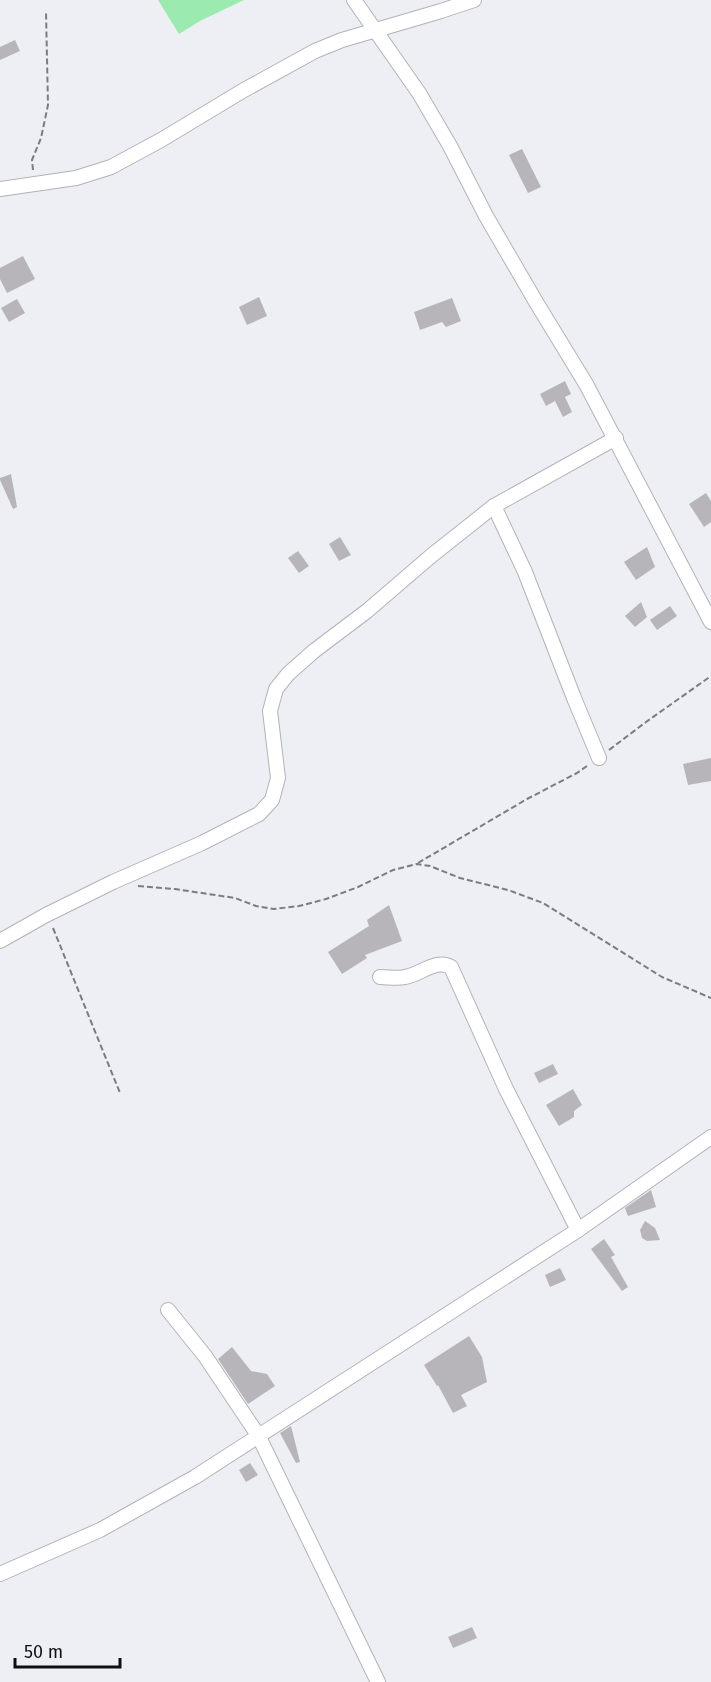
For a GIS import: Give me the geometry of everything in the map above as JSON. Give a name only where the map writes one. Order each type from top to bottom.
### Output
[{"type":"street","points":[[354,0],[435,119],[486,216],[616,438],[711,622]]},
{"type":"street","points":[[0,189],[76,178],[111,167],[293,62],[342,40],[474,0]]},
{"type":"street","points":[[0,941],[46,915],[259,814],[272,800],[278,778],[270,711],[276,689],[288,674],[494,506],[616,438]]},
{"type":"street","points":[[494,506],[525,572],[599,758]]},
{"type":"street","points":[[380,977],[404,978],[439,964],[447,964],[451,967],[506,1089],[578,1230]]},
{"type":"street","points":[[0,1574],[100,1530],[233,1454],[258,1435],[578,1230],[711,1137]]},
{"type":"street","points":[[168,1310],[205,1356],[258,1435],[378,1682]]},
{"type":"path","points":[[37,184],[33,160],[41,138],[48,105],[46,12]]},
{"type":"path","points":[[136,886],[235,898],[256,906],[274,909],[326,899],[393,870],[417,864],[518,804],[577,773],[711,676]]},
{"type":"path","points":[[417,864],[508,890],[543,903],[662,977],[711,998]]},
{"type":"path","points":[[46,915],[62,948],[120,1093]]},
{"type":"green space","points":[[158,0],[244,0],[179,34]]},
{"type":"building","points":[[15,40],[20,51],[0,60],[0,47]]},
{"type":"building","points":[[522,149],[541,187],[528,193],[509,155]]},
{"type":"building","points":[[23,256],[35,279],[7,293],[0,279],[0,268]]},
{"type":"building","points":[[259,297],[267,316],[247,325],[239,307]]},
{"type":"building","points":[[452,298],[461,321],[446,327],[442,322],[420,330],[414,312]]},
{"type":"building","points":[[17,299],[25,313],[9,322],[1,308]]},
{"type":"building","points":[[565,381],[571,394],[565,397],[572,412],[563,417],[555,401],[546,406],[540,394]]},
{"type":"building","points":[[11,474],[17,507],[13,509],[0,480]]},
{"type":"building","points":[[706,493],[711,501],[711,522],[704,527],[689,504]]},
{"type":"building","points":[[340,537],[351,555],[339,561],[329,544]]},
{"type":"building","points":[[647,547],[655,567],[636,580],[624,562]]},
{"type":"building","points":[[298,551],[309,566],[299,573],[288,558]]},
{"type":"building","points":[[641,602],[647,617],[635,627],[625,616]]},
{"type":"building","points":[[670,606],[677,616],[657,630],[650,620]]},
{"type":"building","points":[[711,758],[711,781],[688,785],[683,764]]},
{"type":"building","points":[[389,905],[402,941],[365,955],[367,958],[342,974],[328,952],[369,926],[367,920]]},
{"type":"building","points":[[553,1064],[558,1074],[539,1083],[534,1073]]},
{"type":"building","points":[[573,1089],[582,1105],[574,1111],[574,1117],[559,1126],[546,1105]]},
{"type":"building","points":[[651,1190],[656,1207],[628,1216],[625,1208]]},
{"type":"building","points":[[645,1221],[655,1228],[660,1240],[647,1241],[642,1238],[640,1230]]},
{"type":"building","points":[[604,1239],[615,1255],[611,1257],[628,1287],[622,1291],[591,1249]]},
{"type":"building","points":[[560,1268],[566,1280],[550,1287],[545,1275]]},
{"type":"building","points":[[469,1336],[482,1357],[487,1382],[461,1395],[467,1406],[453,1413],[424,1365]]},
{"type":"building","points":[[232,1347],[251,1371],[267,1374],[275,1386],[248,1404],[218,1359]]},
{"type":"building","points":[[291,1426],[300,1462],[296,1463],[280,1433]]},
{"type":"building","points":[[250,1463],[258,1475],[246,1482],[239,1470]]},
{"type":"building","points":[[472,1627],[477,1638],[453,1648],[448,1637]]}]
